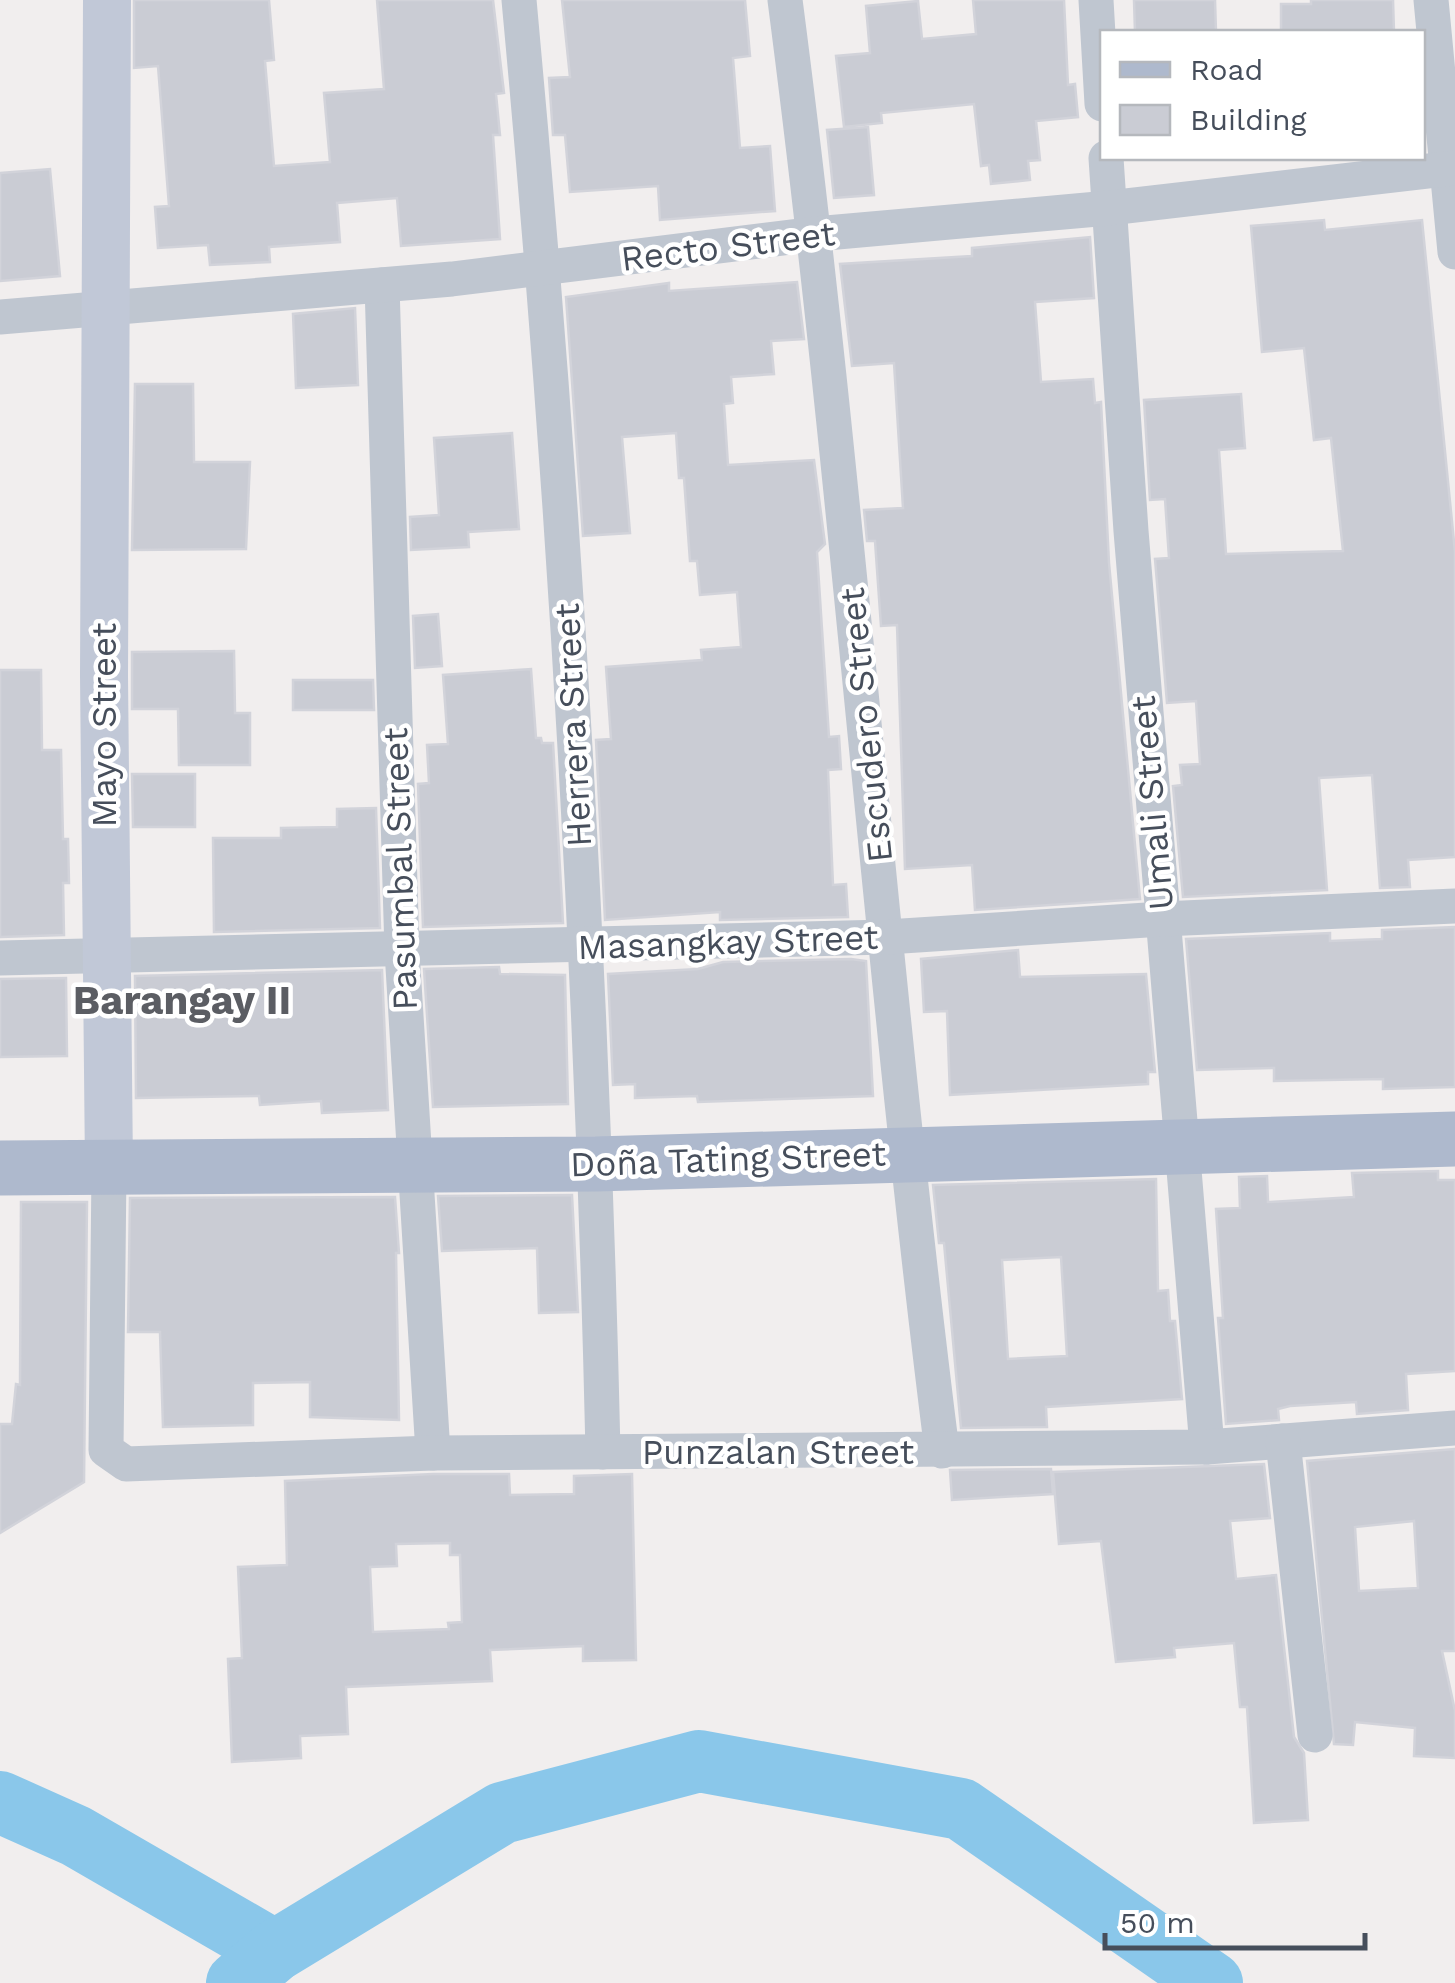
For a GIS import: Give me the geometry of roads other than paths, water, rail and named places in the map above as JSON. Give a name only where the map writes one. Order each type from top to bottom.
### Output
[{"type":"main road","name":"Doña Tating Street","points":[[0,1168],[596,1164],[1455,1139]]},
{"type":"street","name":"Mayo Street","points":[[106,1450],[107,0]]},
{"type":"street","name":"Herrera Street","points":[[519,0],[544,270],[585,946],[596,1164],[603,1452]]},
{"type":"street","name":"Escudero Street","points":[[785,0],[816,234],[887,937],[904,1154],[942,1451]]},
{"type":"street","points":[[1096,0],[1100,69]]},
{"type":"street","points":[[1431,0],[1451,168],[1455,252]]},
{"type":"street","name":"Umali Street","points":[[1106,160],[1162,918],[1207,1447]]},
{"type":"street","name":"Recto Street","points":[[0,317],[544,270],[816,234],[1109,208],[1451,168]]},
{"type":"street","name":"Pasumbal Street","points":[[382,285],[402,951],[433,1452]]},
{"type":"street","name":"Masangkay Street","points":[[0,958],[887,937],[1162,918],[1455,906]]},
{"type":"street","name":"Punzalan Street","points":[[106,1450],[126,1464],[433,1452],[1207,1447],[1455,1428]]},
{"type":"street","points":[[1283,1441],[1314,1734]]},
{"type":"waterway","points":[[237,1983],[275,1951],[502,1813],[699,1761],[961,1809],[1212,1983]]},
{"type":"waterway","points":[[0,1802],[76,1836],[275,1951]]},
{"type":"district","name":"Barangay II","points":[[182,1000]]}]
